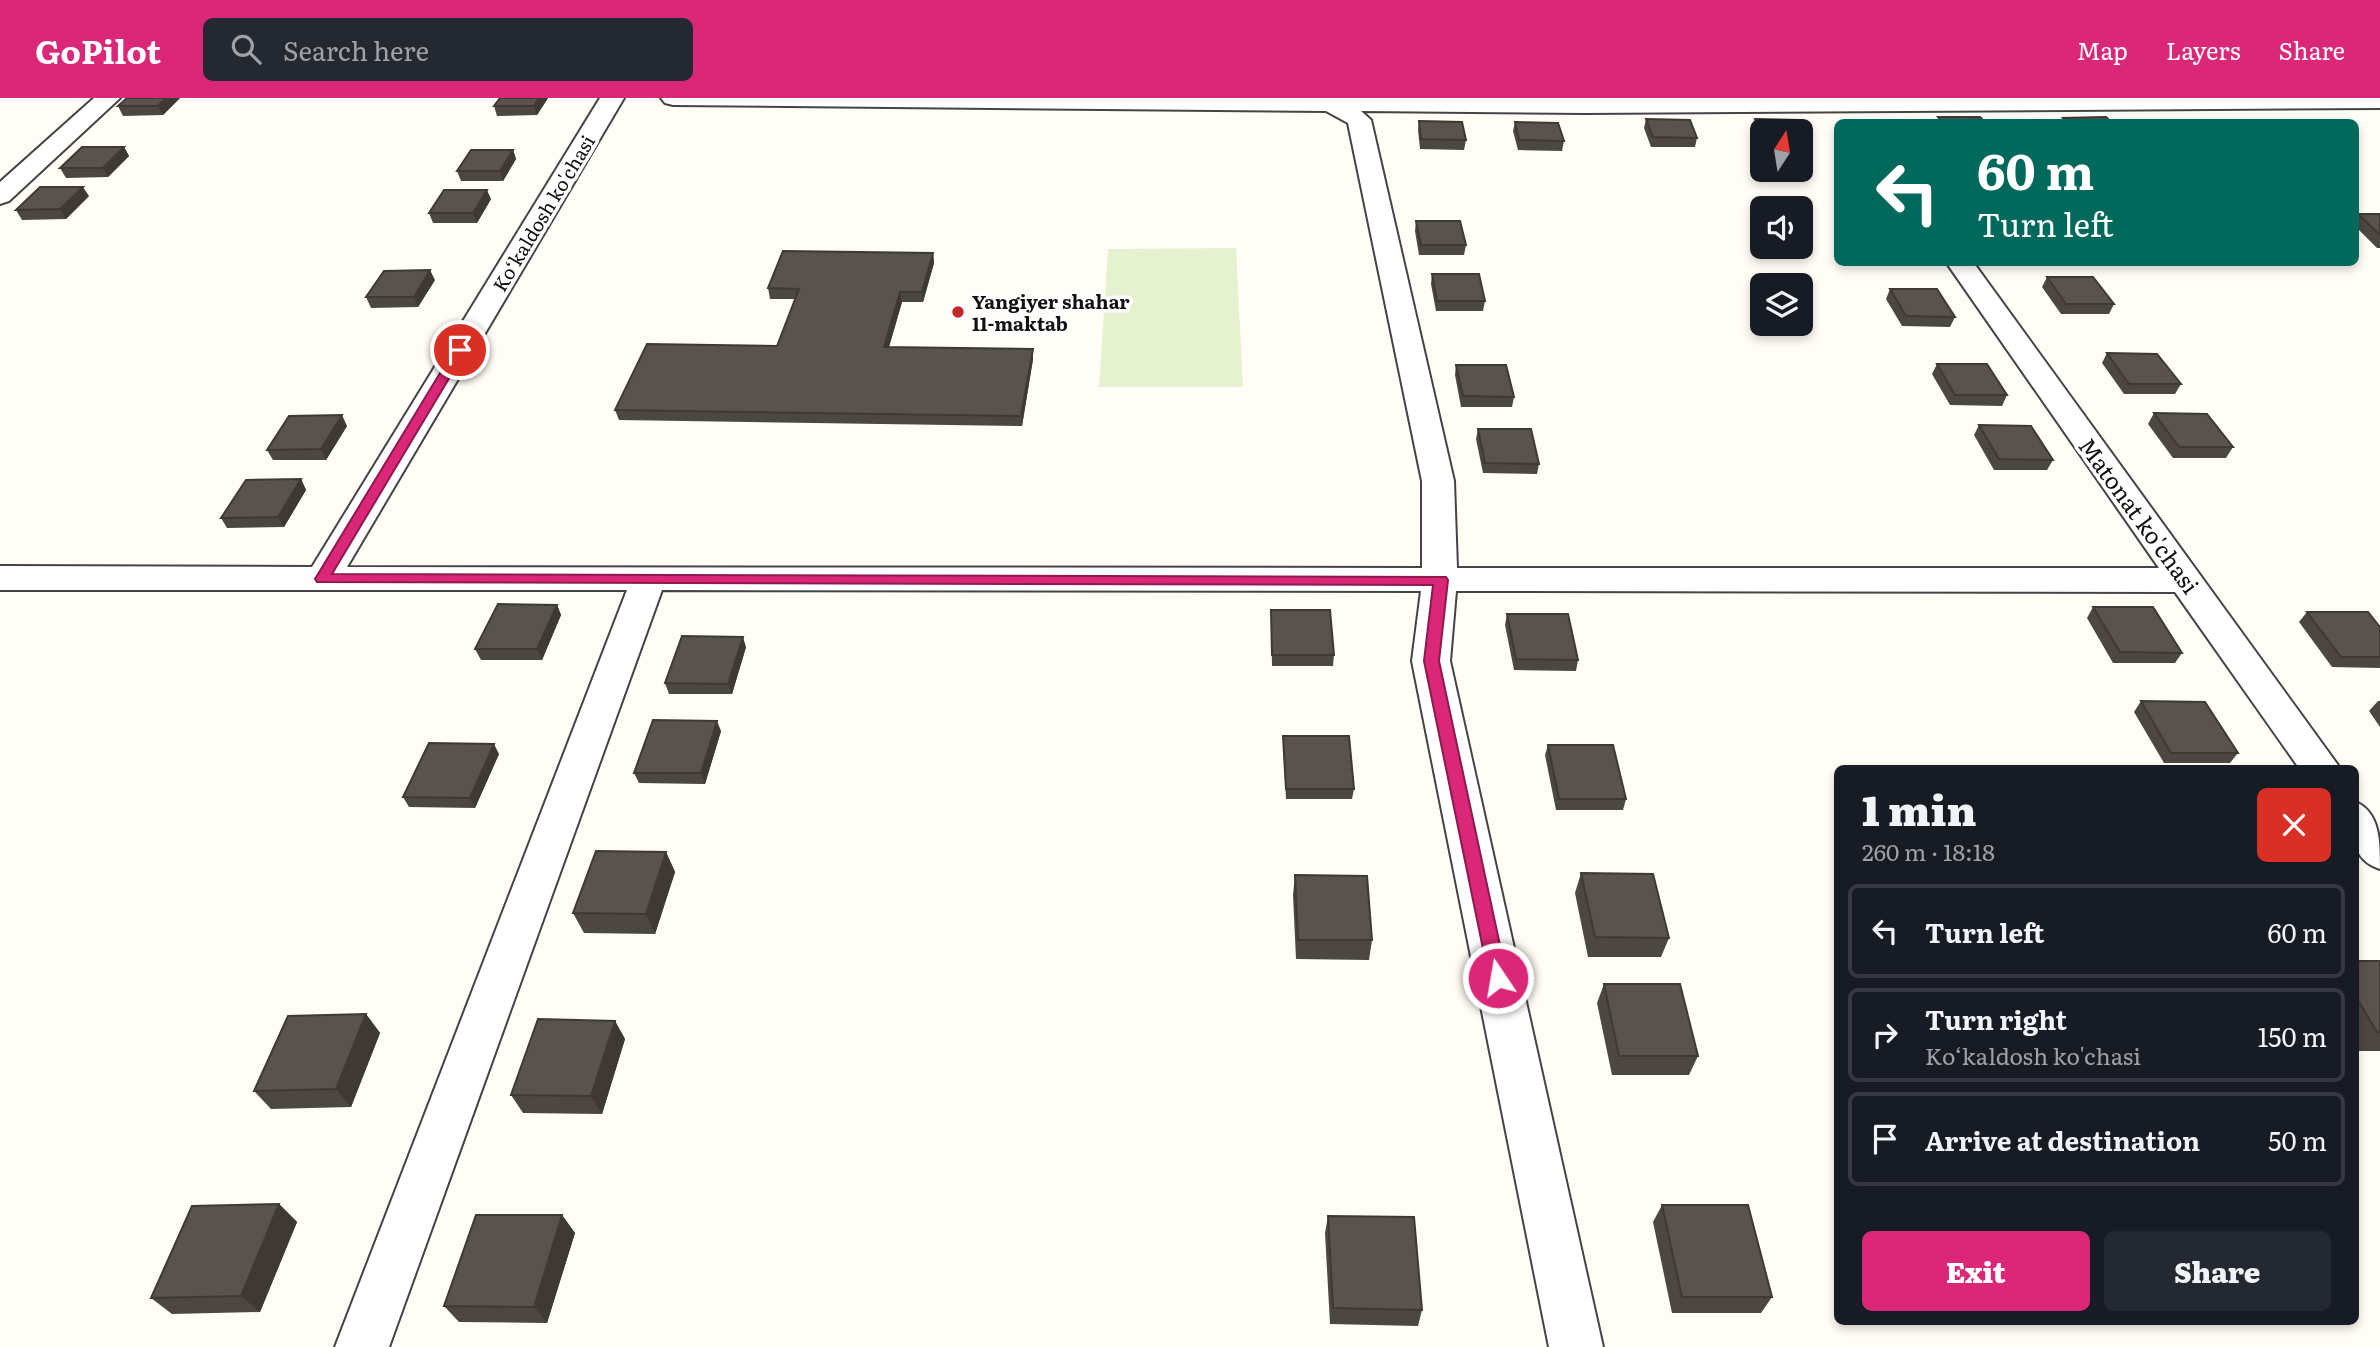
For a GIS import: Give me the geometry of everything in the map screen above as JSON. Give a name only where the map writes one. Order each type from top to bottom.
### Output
[{"type":"street","points":[[0,196],[108,98]]},
{"type":"street","name":"Ko‘kaldosh ko'chasi","points":[[322,579],[612,98]]},
{"type":"street","points":[[673,98],[1328,101],[1849,108],[2380,101]]},
{"type":"street","points":[[1328,101],[1359,120],[1438,481],[1440,580],[1431,661],[1576,1347]]},
{"type":"street","name":"Matonat ko'chasi","points":[[1962,266],[2318,765]]},
{"type":"street","points":[[0,578],[2187,580]]},
{"type":"street","points":[[362,1347],[648,580]]},
{"type":"street","points":[[2359,822],[2380,853]]},
{"type":"green space","points":[[1236,248],[1243,387],[1099,387],[1108,249]]},
{"type":"building","points":[[127,98],[166,98],[158,106],[118,106]]},
{"type":"building","points":[[500,98],[539,98],[534,106],[494,106]]},
{"type":"building","points":[[1938,117],[1982,119],[1940,119]]},
{"type":"building","points":[[2106,117],[2108,119],[2064,119]]},
{"type":"building","points":[[1646,119],[1690,120],[1697,138],[1653,137]]},
{"type":"building","points":[[1419,121],[1462,122],[1466,140],[1421,139]]},
{"type":"building","points":[[1515,122],[1558,123],[1564,141],[1519,140]]},
{"type":"building","points":[[82,147],[124,147],[103,168],[60,168]]},
{"type":"building","points":[[471,150],[513,150],[500,171],[457,171]]},
{"type":"building","points":[[40,187],[83,187],[60,209],[16,210]]},
{"type":"building","points":[[444,190],[487,190],[473,213],[429,213]]},
{"type":"building","points":[[2359,214],[2380,214],[2380,235],[2359,215]]},
{"type":"building","points":[[1416,221],[1460,221],[1466,245],[1421,245]]},
{"type":"building","points":[[783,251],[933,253],[922,292],[900,292],[884,347],[1033,349],[1021,416],[615,410],[647,344],[777,346],[799,289],[768,288]]},
{"type":"building","points":[[430,270],[414,297],[366,297],[384,271]]},
{"type":"building","points":[[1432,274],[1479,274],[1485,301],[1437,301]]},
{"type":"building","points":[[2047,277],[2093,277],[2114,304],[2066,304]]},
{"type":"building","points":[[1890,289],[1937,289],[1955,317],[1906,316]]},
{"type":"building","points":[[2107,353],[2157,354],[2181,384],[2129,384]]},
{"type":"building","points":[[1937,364],[1987,364],[2007,395],[1955,395]]},
{"type":"building","points":[[1456,365],[1506,365],[1514,397],[1463,396]]},
{"type":"building","points":[[2154,413],[2207,414],[2233,447],[2179,447]]},
{"type":"building","points":[[342,415],[321,449],[267,450],[289,416]]},
{"type":"building","points":[[1979,425],[2031,426],[2053,460],[1999,459]]},
{"type":"building","points":[[1478,429],[1531,429],[1539,464],[1485,463]]},
{"type":"building","points":[[301,479],[278,517],[221,518],[246,480]]},
{"type":"building","points":[[498,604],[557,605],[537,649],[475,649]]},
{"type":"building","points":[[2093,607],[2153,607],[2182,653],[2120,652]]},
{"type":"building","points":[[1271,610],[1330,610],[1334,655],[1272,655]]},
{"type":"building","points":[[2307,612],[2368,612],[2380,627],[2380,657],[2341,657]]},
{"type":"building","points":[[1507,614],[1568,614],[1578,660],[1516,659]]},
{"type":"building","points":[[682,636],[743,637],[728,684],[665,683]]},
{"type":"building","points":[[2141,701],[2205,702],[2238,753],[2171,753]]},
{"type":"building","points":[[653,720],[717,721],[701,773],[634,773]]},
{"type":"building","points":[[1283,736],[1349,736],[1354,789],[1286,789]]},
{"type":"building","points":[[429,743],[494,744],[470,798],[403,797]]},
{"type":"building","points":[[1548,745],[1613,745],[1626,799],[1559,799]]},
{"type":"building","points":[[596,851],[666,852],[646,914],[573,913]]},
{"type":"building","points":[[1581,873],[1653,874],[1669,938],[1595,937]]},
{"type":"building","points":[[1295,875],[1367,876],[1372,940],[1298,940]]},
{"type":"building","points":[[2359,961],[2380,961],[2380,1032],[2377,1032],[2359,1002]]},
{"type":"building","points":[[1604,984],[1680,984],[1698,1056],[1619,1056]]},
{"type":"building","points":[[366,1014],[336,1089],[254,1091],[288,1016]]},
{"type":"building","points":[[538,1019],[615,1021],[591,1096],[511,1095]]},
{"type":"building","points":[[279,1204],[241,1296],[151,1298],[192,1206]]},
{"type":"building","points":[[1662,1205],[1748,1205],[1772,1297],[1682,1297]]},
{"type":"building","points":[[476,1215],[562,1215],[534,1307],[444,1306]]},
{"type":"building","points":[[1328,1216],[1414,1217],[1422,1310],[1333,1308]]},
{"type":"place","name":"Yangiyer shahar 11-maktab","points":[[958,312]]},
{"type":"route","points":[[460,350],[322,579],[1440,580],[1431,661],[1498,978]]}]
